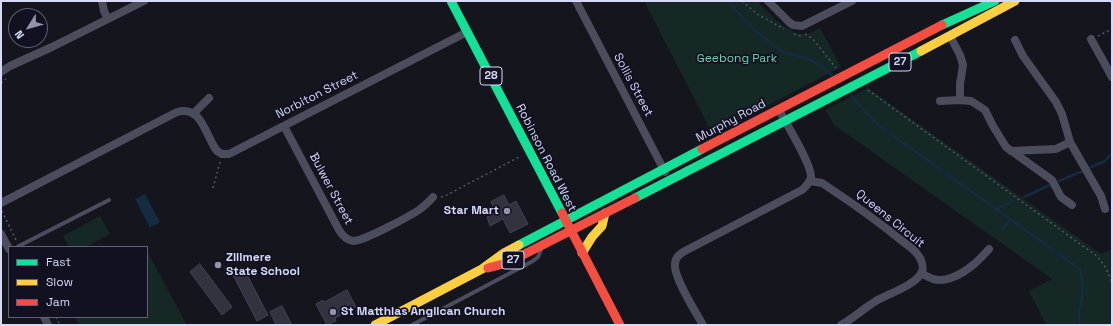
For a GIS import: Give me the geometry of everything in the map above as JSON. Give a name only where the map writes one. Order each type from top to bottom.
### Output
[{"type":"main road","name":"Robinson Road West","points":[[451,1],[619,324]]},
{"type":"main road","name":"Murphy Road","points":[[375,325],[482,269],[504,253],[934,29],[995,1]]},
{"type":"main road","name":"Murphy Road","points":[[482,269],[506,263],[542,246],[1015,1]]},
{"type":"main road","points":[[582,253],[592,237],[602,226],[605,213]]},
{"type":"street","points":[[102,1],[104,11],[108,19]]},
{"type":"street","points":[[1,72],[10,66],[52,48],[144,1]]},
{"type":"street","name":"Sollis Street","points":[[576,1],[669,180]]},
{"type":"street","points":[[768,1],[793,25],[802,26],[852,1]]},
{"type":"street","name":"Norbiton Street","points":[[222,154],[226,155],[234,152],[467,32]]},
{"type":"street","points":[[950,36],[960,55],[963,65],[960,84],[960,100]]},
{"type":"street","points":[[1091,39],[1112,77]]},
{"type":"street","points":[[1015,40],[1023,56],[1056,102],[1062,114],[1070,142],[1101,196],[1105,209]]},
{"type":"street","points":[[194,113],[209,98]]},
{"type":"street","points":[[940,101],[971,101],[985,110],[1006,146],[1052,180],[1061,197],[1072,205]]},
{"type":"street","points":[[1,203],[177,112],[188,110],[194,113],[200,120],[214,147],[222,154]]},
{"type":"street","points":[[703,325],[676,273],[674,268],[676,258],[683,252],[802,190],[810,181],[811,173],[809,168],[779,110]]},
{"type":"street","name":"Bulwer Street","points":[[284,126],[339,230],[343,236],[348,239],[356,241],[367,237],[419,210],[433,198]]},
{"type":"street","points":[[1011,151],[1056,149],[1070,142]]},
{"type":"street","name":"Queens Circuit","points":[[810,181],[822,183],[834,191],[876,220],[916,252],[923,266],[921,273]]},
{"type":"street","points":[[1,234],[8,247]]},
{"type":"street","points":[[841,325],[875,301],[908,284],[921,273],[934,280],[947,279],[964,272],[977,263],[989,249]]},
{"type":"lane","points":[[20,246],[109,200]]},
{"type":"lane","points":[[412,325],[534,261],[540,253],[542,246]]},
{"type":"path","points":[[742,1],[757,14],[786,30]]},
{"type":"path","points":[[1091,39],[1112,29]]},
{"type":"path","points":[[793,33],[800,36],[805,33],[813,39],[840,72],[845,69],[847,74]]},
{"type":"path","points":[[1,83],[6,79]]},
{"type":"path","points":[[857,84],[860,90],[865,88],[1098,257],[1111,278],[1112,283]]},
{"type":"path","points":[[433,198],[445,196],[530,152]]},
{"type":"path","points":[[213,188],[222,154]]},
{"type":"path","points":[[1,209],[18,246]]},
{"type":"green space","name":"Geebong Park","points":[[644,1],[758,1],[773,18],[794,32],[808,34],[820,28],[841,67],[709,136],[706,131],[710,129]]},
{"type":"green space","points":[[868,88],[1101,254],[1112,249],[1112,325],[1046,325],[1029,291],[1052,279],[834,125],[825,110]]},
{"type":"green space","points":[[100,216],[110,234],[88,246],[68,246],[63,236]]},
{"type":"green space","points":[[148,253],[187,325],[79,325],[76,318],[148,318]]},
{"type":"water","points":[[145,194],[160,222],[150,228],[135,199]]},
{"type":"building","name":"Star Mart","points":[[504,195],[509,205],[516,201],[528,224],[510,233],[503,219],[490,226],[487,217],[496,212],[491,202]]},
{"type":"building","points":[[200,264],[232,307],[222,315],[190,272]]},
{"type":"building","points":[[244,269],[268,315],[257,321],[233,275]]},
{"type":"building","name":"St Matthias Anglican Church","points":[[347,290],[356,307],[335,318],[336,321],[327,325],[316,304],[323,300],[324,302]]},
{"type":"building","points":[[282,306],[292,325],[276,325],[270,312]]},
{"type":"waterway","points":[[728,1],[767,41],[782,51],[811,60],[832,75]]},
{"type":"waterway","points":[[851,96],[877,124],[1080,269],[1082,279],[1082,299],[1079,318],[1080,325]]},
{"type":"waterway","points":[[1091,167],[1105,161],[1112,153]]},
{"type":"waterway","points":[[1059,181],[1083,171]]},
{"type":"waterway","points":[[1024,197],[1050,185]]},
{"type":"waterway","points":[[996,209],[1013,201]]},
{"type":"waterway","points":[[1002,230],[1010,219]]},
{"type":"traffic: fast","points":[[451,1],[562,213]]},
{"type":"traffic: fast","points":[[942,25],[995,1]]},
{"type":"traffic: fast","points":[[635,198],[921,51]]},
{"type":"traffic: fast","points":[[519,245],[702,149]]},
{"type":"traffic: slow","points":[[921,51],[1015,1]]},
{"type":"traffic: slow","points":[[582,253],[592,237],[602,226],[605,213]]},
{"type":"traffic: slow","points":[[375,325],[482,269],[504,253],[519,245]]},
{"type":"traffic: jam","points":[[702,149],[942,25]]},
{"type":"traffic: jam","points":[[488,268],[507,263],[635,198]]},
{"type":"traffic: jam","points":[[562,213],[620,325]]},
{"type":"place","name":"Star Mart","points":[[507,211]]},
{"type":"place","name":"Zillmere State School","points":[[218,265]]},
{"type":"place","name":"St Matthias Anglican Church","points":[[333,312]]}]
